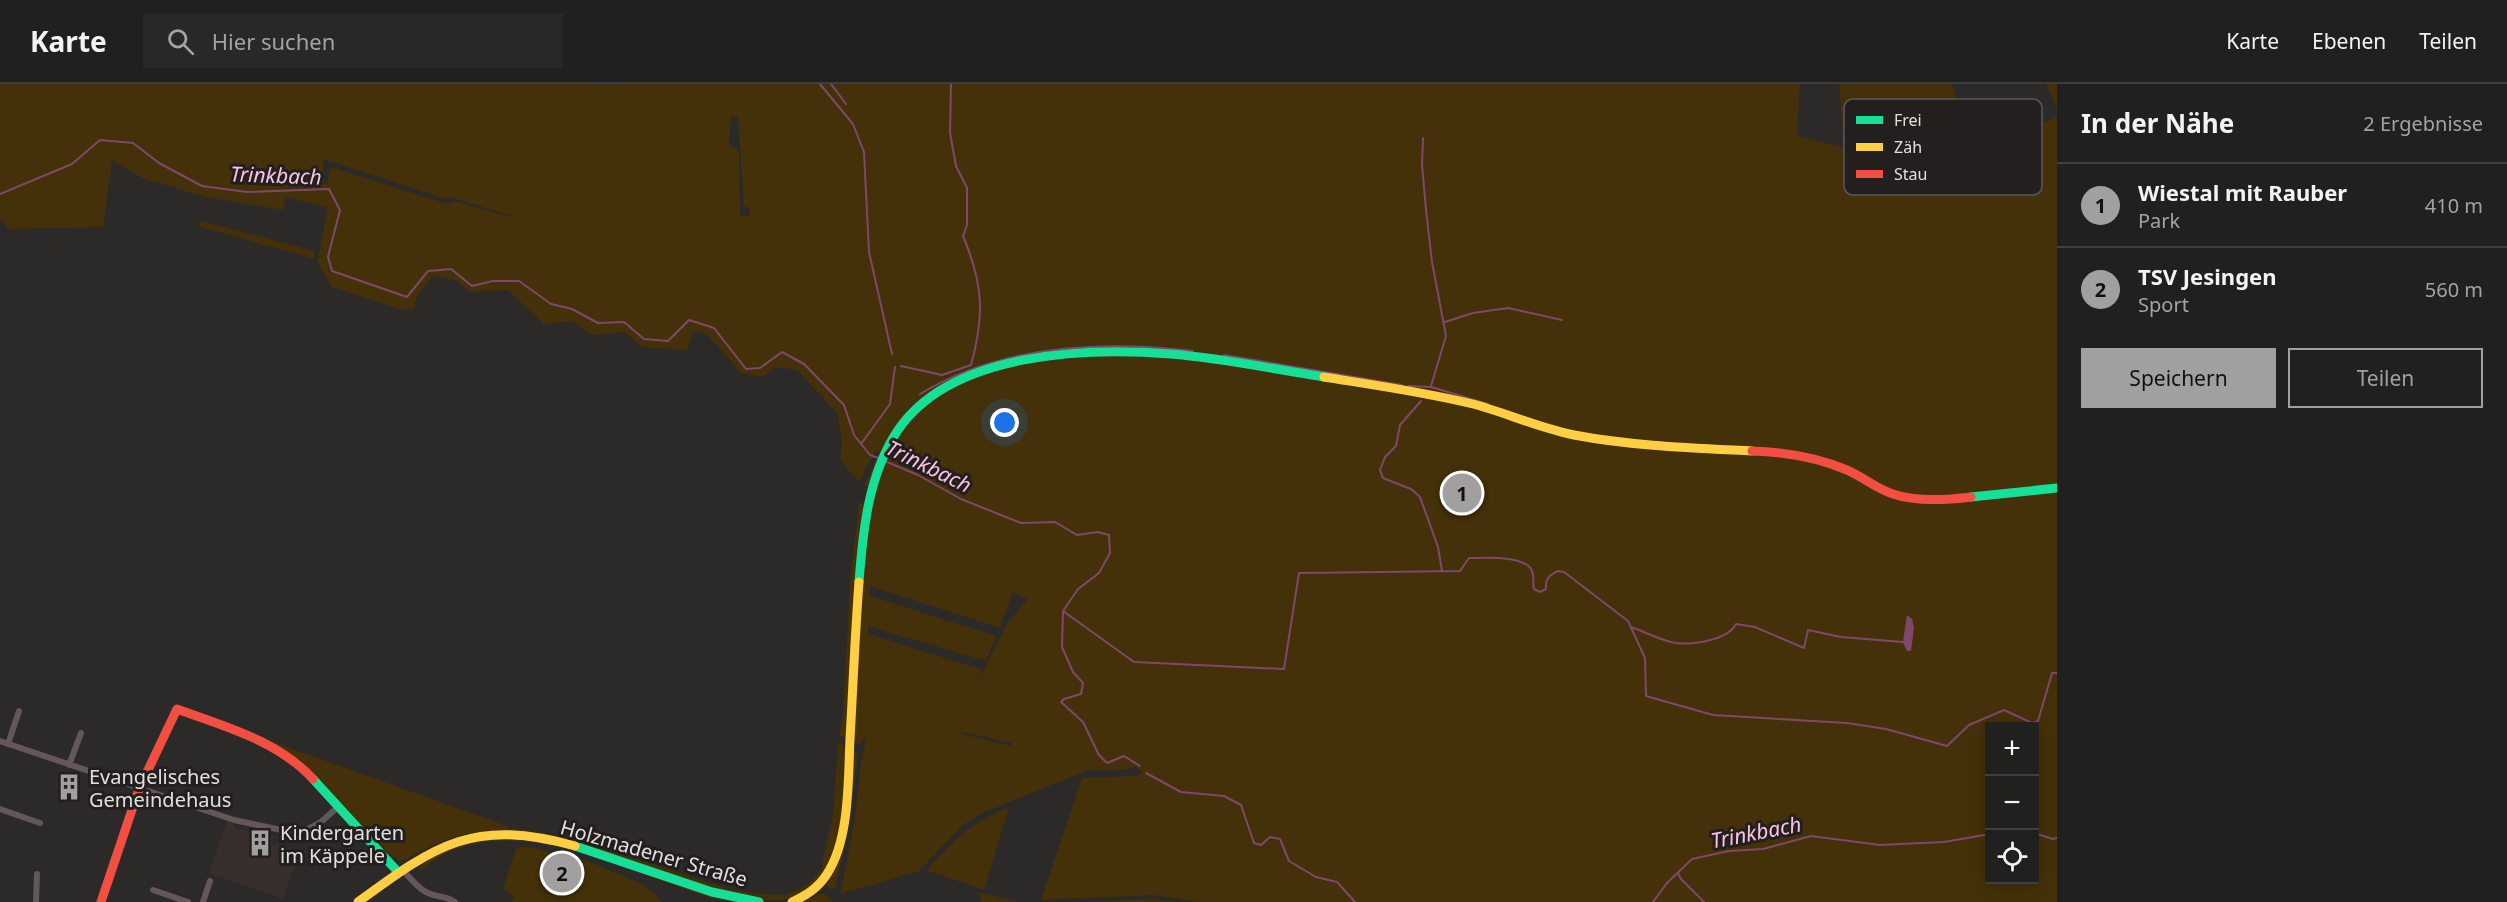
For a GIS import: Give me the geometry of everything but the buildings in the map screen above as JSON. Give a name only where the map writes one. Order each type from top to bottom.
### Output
[{"type":"street","points":[[792,902],[814,892],[822,885],[834,862],[843,824],[863,542],[869,498],[881,462],[899,428],[920,405],[953,383],[975,374],[1020,360],[1055,355],[1148,352],[1206,358],[1413,391],[1475,405],[1527,423],[1575,435],[1682,448],[1773,452],[1836,467],[1892,494],[1912,498],[1953,499],[2057,488]]},
{"type":"street","points":[[101,902],[139,789],[177,709],[269,744],[298,763],[400,871],[429,894],[444,895],[455,902]]},
{"type":"street","points":[[8,744],[19,711]]},
{"type":"street","points":[[69,765],[81,733]]},
{"type":"street","points":[[0,741],[234,820],[286,831],[306,830],[321,822],[339,806]]},
{"type":"street","points":[[0,809],[40,823]]},
{"type":"street","name":"Holzmadener Straße","points":[[358,902],[400,871],[453,843],[473,837],[508,835],[582,849],[705,890],[759,902]]},
{"type":"street","points":[[36,902],[37,874]]},
{"type":"street","points":[[203,902],[210,881]]},
{"type":"street","points":[[153,890],[188,902]]},
{"type":"shaded area","points":[[0,84],[604,84],[611,86],[607,84],[1800,84],[1797,136],[1844,147],[1844,195],[2042,195],[2042,123],[2057,117],[2057,902],[1199,902],[1153,895],[1041,900],[1082,778],[1137,776],[1142,773],[1135,767],[1122,770],[1089,770],[982,813],[963,825],[919,871],[840,894],[853,829],[866,740],[866,736],[860,744],[853,742],[863,515],[846,740],[839,735],[843,716],[850,581],[859,504],[864,503],[869,487],[864,486],[879,453],[876,450],[859,482],[840,460],[842,441],[837,413],[797,370],[776,367],[762,377],[741,373],[708,335],[693,331],[687,350],[642,347],[625,332],[592,335],[572,321],[544,324],[508,290],[469,292],[457,281],[434,275],[417,297],[414,309],[403,310],[332,287],[317,262],[328,208],[286,197],[283,210],[206,197],[142,178],[112,160],[103,227],[7,229],[5,222],[0,220]],"holes":[[[731,115],[738,117],[744,206],[750,208],[750,216],[740,215],[739,151],[729,145]],[[323,159],[446,199],[451,197],[512,216],[454,201],[447,204],[334,168],[329,170],[328,184],[324,184]],[[870,586],[1000,628],[1013,592],[1028,599],[1008,622],[975,692],[983,670],[868,634],[868,626],[986,661],[996,636],[870,596]],[[962,732],[1012,743],[1011,746],[961,734]]]},
{"type":"shaded area","points":[[1839,84],[1952,84],[1956,99],[1844,99],[1844,140]]},
{"type":"shaded area","points":[[2046,84],[2057,84],[2057,110]]},
{"type":"shaded area","points":[[200,221],[315,251],[314,259],[198,226]]},
{"type":"shaded area","points":[[1907,615],[1912,619],[1914,628],[1911,651],[1907,651],[1903,642]]},
{"type":"shaded area","points":[[273,742],[510,827],[507,831],[477,832],[453,837],[399,861],[377,843],[313,773]]},
{"type":"shaded area","points":[[836,742],[846,747],[841,816],[834,851],[828,867],[819,880],[810,889],[788,899],[762,899],[736,895],[510,832],[512,828],[575,839],[729,889],[786,895],[806,886],[821,870],[833,814],[838,749]]},
{"type":"shaded area","points":[[854,750],[858,754],[849,825],[835,888],[829,889],[827,885],[838,860]]},
{"type":"shaded area","points":[[1009,807],[984,890],[928,871],[950,845],[965,832]]},
{"type":"shaded area","points":[[227,821],[234,823],[234,828],[274,836],[272,844],[300,851],[283,899],[209,873]]},
{"type":"shaded area","points":[[495,838],[542,844],[495,841],[472,844],[446,853],[419,871],[423,863],[431,857],[452,847]]},
{"type":"shaded area","points":[[545,845],[620,862],[741,902],[701,895],[593,857]]},
{"type":"shaded area","points":[[517,847],[535,848],[588,861],[644,885],[662,902],[511,902],[514,898],[503,888]]},
{"type":"shaded area","points":[[979,892],[1018,902],[981,902]]},
{"type":"shaded area","points":[[823,893],[833,902],[803,902]]},
{"type":"shaded area","points":[[1153,899],[1172,902],[1091,902]]},
{"type":"waterway","points":[[820,84],[853,124],[864,152],[869,252],[892,354]]},
{"type":"waterway","points":[[831,84],[846,104]]},
{"type":"waterway","points":[[901,366],[942,375],[971,365],[975,347],[980,299],[975,269],[963,236],[967,225],[967,188],[956,166],[950,133],[951,84]]},
{"type":"waterway","points":[[1423,138],[1422,165],[1432,262],[1446,336],[1431,386]]},
{"type":"waterway","name":"Trinkbach","points":[[0,194],[72,164],[100,140],[133,143],[159,163],[202,186],[247,192],[329,189],[340,210],[328,257],[332,271],[407,297],[428,271],[451,269],[472,286],[493,281],[519,281],[551,304],[572,309],[598,323],[624,322],[644,339],[668,341],[689,320],[714,328],[746,369],[760,368],[782,352],[804,364],[844,405],[854,435],[870,455],[881,459]]},
{"type":"waterway","points":[[1445,322],[1473,313],[1508,308],[1562,320]]},
{"type":"waterway","points":[[920,394],[984,365],[1052,350],[1122,346],[1193,351]]},
{"type":"waterway","points":[[1224,355],[1402,385]]},
{"type":"waterway","points":[[861,444],[890,404],[895,367]]},
{"type":"waterway","points":[[1408,386],[1431,387],[1488,404]]},
{"type":"waterway","points":[[1421,401],[1400,425],[1396,446],[1385,457],[1380,470],[1383,478],[1411,489],[1420,497],[1438,547],[1442,571]]},
{"type":"waterway","name":"Trinkbach","points":[[887,462],[918,475],[961,499],[1021,523],[1055,522],[1077,535],[1098,532],[1109,535],[1110,553],[1099,573],[1078,589],[1063,611],[1062,647],[1073,672],[1083,683],[1081,694],[1061,702],[1083,722],[1099,755],[1107,763],[1124,756],[1140,766]]},
{"type":"waterway","points":[[1063,611],[1134,662],[1284,669],[1299,573],[1460,571],[1469,558],[1504,558],[1522,562],[1528,566],[1533,574],[1534,589],[1540,592],[1546,589],[1550,576],[1558,571],[1564,572],[1628,621],[1645,658],[1646,696],[1713,715],[1847,723],[1886,729],[1947,746],[1969,725],[2004,710],[2032,723],[2038,721],[2052,673],[2057,673]]},
{"type":"waterway","points":[[1631,627],[1676,643],[1700,642],[1718,638],[1736,624],[1755,627],[1804,648],[1808,630],[1841,637],[1903,642]]},
{"type":"waterway","name":"Trinkbach","points":[[1146,773],[1181,792],[1224,796],[1241,805],[1254,843],[1261,845],[1270,837],[1280,839],[1289,861],[1316,877],[1337,882],[1355,902]]},
{"type":"waterway","name":"Trinkbach","points":[[1653,902],[1667,883],[1692,859],[1729,851],[1763,849],[1811,836],[1880,845],[1944,842],[1985,835]]},
{"type":"waterway","name":"Trinkbach","points":[[2039,835],[2057,838]]},
{"type":"waterway","points":[[1678,873],[1704,902]]},
{"type":"traffic: fast","points":[[859,582],[869,503],[888,447],[898,430],[921,404],[951,384],[985,370],[1022,360],[1061,354],[1100,352],[1190,356],[1324,377]]},
{"type":"traffic: fast","points":[[1971,497],[2057,488]]},
{"type":"traffic: fast","points":[[313,779],[398,872]]},
{"type":"traffic: fast","points":[[575,846],[712,892],[759,902]]},
{"type":"traffic: slow","points":[[1324,377],[1455,400],[1548,428],[1596,439],[1685,448],[1752,451]]},
{"type":"traffic: slow","points":[[792,902],[812,891],[827,874],[835,860],[844,826],[859,582]]},
{"type":"traffic: slow","points":[[358,902],[411,865],[435,851],[458,842],[483,836],[510,835],[540,838],[575,846]]},
{"type":"traffic: jam","points":[[1752,451],[1788,454],[1824,462],[1847,470],[1881,489],[1902,497],[1932,500],[1971,497]]},
{"type":"traffic: jam","points":[[101,902],[139,789],[177,709],[267,744],[299,766],[313,779]]},
{"type":"place","name":"Wiestal mit Rauber","points":[[1462,493]]},
{"type":"place","name":"Evangelisches Gemeindehaus","points":[[69,787]]},
{"type":"place","name":"Kindergarten im Käppele","points":[[260,843]]},
{"type":"place","name":"TSV Jesingen","points":[[562,873]]}]
